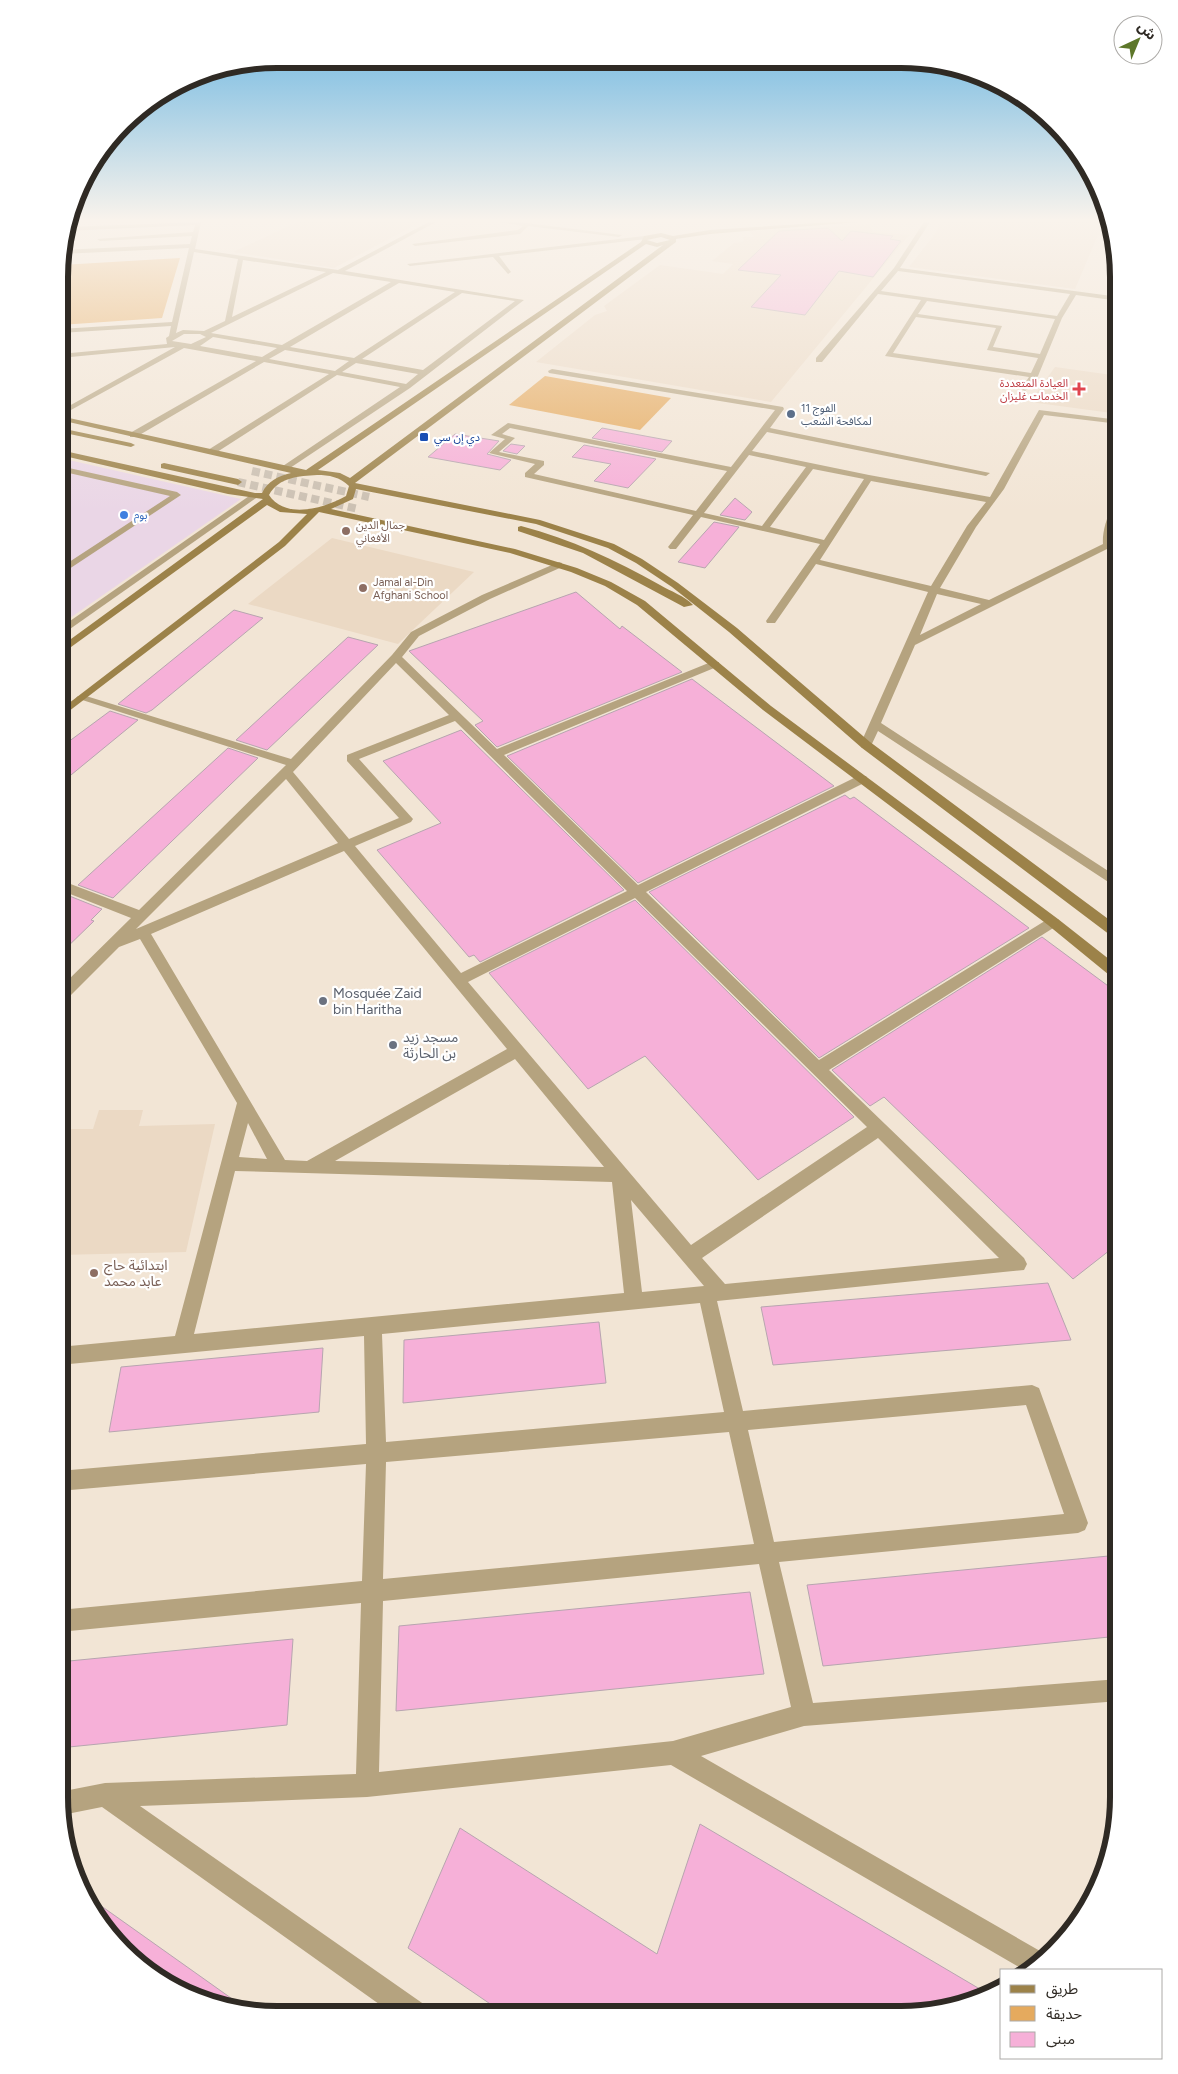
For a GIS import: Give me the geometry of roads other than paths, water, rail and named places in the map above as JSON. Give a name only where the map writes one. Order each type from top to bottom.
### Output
[{"type":"main road","points":[[68,420],[306,473],[529,319]]},
{"type":"main road","points":[[68,454],[262,497],[280,509],[293,512],[319,510],[343,502],[350,497],[352,484],[567,319]]},
{"type":"main road","points":[[68,432],[138,447]]},
{"type":"main road","points":[[68,445],[129,458]]},
{"type":"main road","points":[[158,464],[238,482]]},
{"type":"main road","points":[[68,646],[262,497],[272,484],[291,475],[330,473],[341,476],[352,484],[528,520],[580,534],[610,546],[653,569],[733,630],[866,745],[1110,927]]},
{"type":"main road","points":[[369,497],[525,529],[575,546],[633,573],[733,630]]},
{"type":"main road","points":[[358,509],[489,538],[550,555],[607,576],[626,587],[642,603],[767,708],[1053,922],[1110,968]]},
{"type":"main road","points":[[319,510],[512,551],[559,565],[608,584],[642,603]]},
{"type":"main road","points":[[68,709],[282,544],[319,510]]},
{"type":"street","points":[[177,319],[173,324],[169,342],[406,386]]},
{"type":"street","points":[[207,334],[235,319]]},
{"type":"street","points":[[133,435],[334,319]]},
{"type":"street","points":[[212,452],[418,319]]},
{"type":"street","points":[[284,468],[425,373],[496,319]]},
{"type":"street","points":[[818,360],[853,319]]},
{"type":"street","points":[[911,319],[888,354],[1034,376]]},
{"type":"street","points":[[941,319],[1000,327],[989,349],[1043,356]]},
{"type":"street","points":[[1025,389],[1034,376],[1059,319]]},
{"type":"street","points":[[68,331],[173,324]]},
{"type":"street","points":[[172,335],[189,331],[425,373]]},
{"type":"street","points":[[68,355],[182,345],[206,341],[208,339],[207,334]]},
{"type":"street","points":[[68,409],[182,345]]},
{"type":"street","points":[[552,371],[780,409],[673,547]]},
{"type":"street","points":[[866,745],[934,590],[972,526],[992,500],[1042,412],[1110,421]]},
{"type":"street","points":[[733,470],[508,425],[495,435],[511,438],[493,453],[541,463],[528,475],[826,543]]},
{"type":"street","points":[[765,429],[986,474]]},
{"type":"street","points":[[747,452],[869,478],[992,500]]},
{"type":"street","points":[[764,529],[812,466]]},
{"type":"street","points":[[68,470],[177,495],[68,567]]},
{"type":"street","points":[[771,621],[814,561],[869,478]]},
{"type":"street","points":[[68,627],[262,497]]},
{"type":"street","points":[[911,643],[1108,544],[1107,532],[1110,526]]},
{"type":"street","points":[[814,561],[988,603]]},
{"type":"street","points":[[68,989],[290,768],[396,657],[415,634],[486,597],[559,565]]},
{"type":"street","points":[[68,1355],[1018,1264],[396,657]]},
{"type":"street","points":[[496,754],[715,664]]},
{"type":"street","points":[[82,698],[290,768],[346,845],[620,1175],[690,1256],[714,1294],[736,1421],[804,1715]]},
{"type":"street","points":[[112,945],[407,819],[352,758],[457,716]]},
{"type":"street","points":[[875,724],[1110,878]]},
{"type":"street","points":[[459,980],[862,779]]},
{"type":"street","points":[[68,888],[141,916]]},
{"type":"street","points":[[818,1069],[1053,922]]},
{"type":"street","points":[[143,932],[245,1103],[280,1166]]},
{"type":"street","points":[[308,1168],[517,1051]]},
{"type":"street","points":[[182,1345],[245,1103]]},
{"type":"street","points":[[690,1256],[879,1128]]},
{"type":"street","points":[[229,1164],[308,1168],[620,1175]]},
{"type":"street","points":[[620,1175],[634,1302]]},
{"type":"street","points":[[367,1785],[374,1591],[376,1453],[373,1327]]},
{"type":"street","points":[[68,1480],[1032,1395],[1078,1523],[68,1620]]},
{"type":"street","points":[[68,1802],[105,1795],[367,1785],[673,1753],[804,1715],[1110,1691]]},
{"type":"street","points":[[673,1753],[1032,1961]]},
{"type":"street","points":[[105,1795],[406,2007]]},
{"type":"tunnel","points":[[252,471],[369,497]]},
{"type":"tunnel","points":[[238,482],[358,509]]},
{"type":"place","name":"العيادة المتعددة الخدمات غليزان","points":[[1079,389]]},
{"type":"place","name":"الفوج 11 لمكافحة الشعب","points":[[791,414]]},
{"type":"place","name":"دي إن سي","points":[[424,437]]},
{"type":"place","name":"بوم","points":[[124,515]]},
{"type":"place","name":"جمال الدين الأفغاني","points":[[346,531]]},
{"type":"place","name":"Jamal al-Din Afghani School","points":[[363,588]]},
{"type":"place","name":"Mosquée Zaid bin Haritha","points":[[323,1001]]},
{"type":"place","name":"مسجد زيد بن الحارثة","points":[[393,1045]]},
{"type":"place","name":"ابتدائية حاج عابد محمد","points":[[94,1273]]}]
